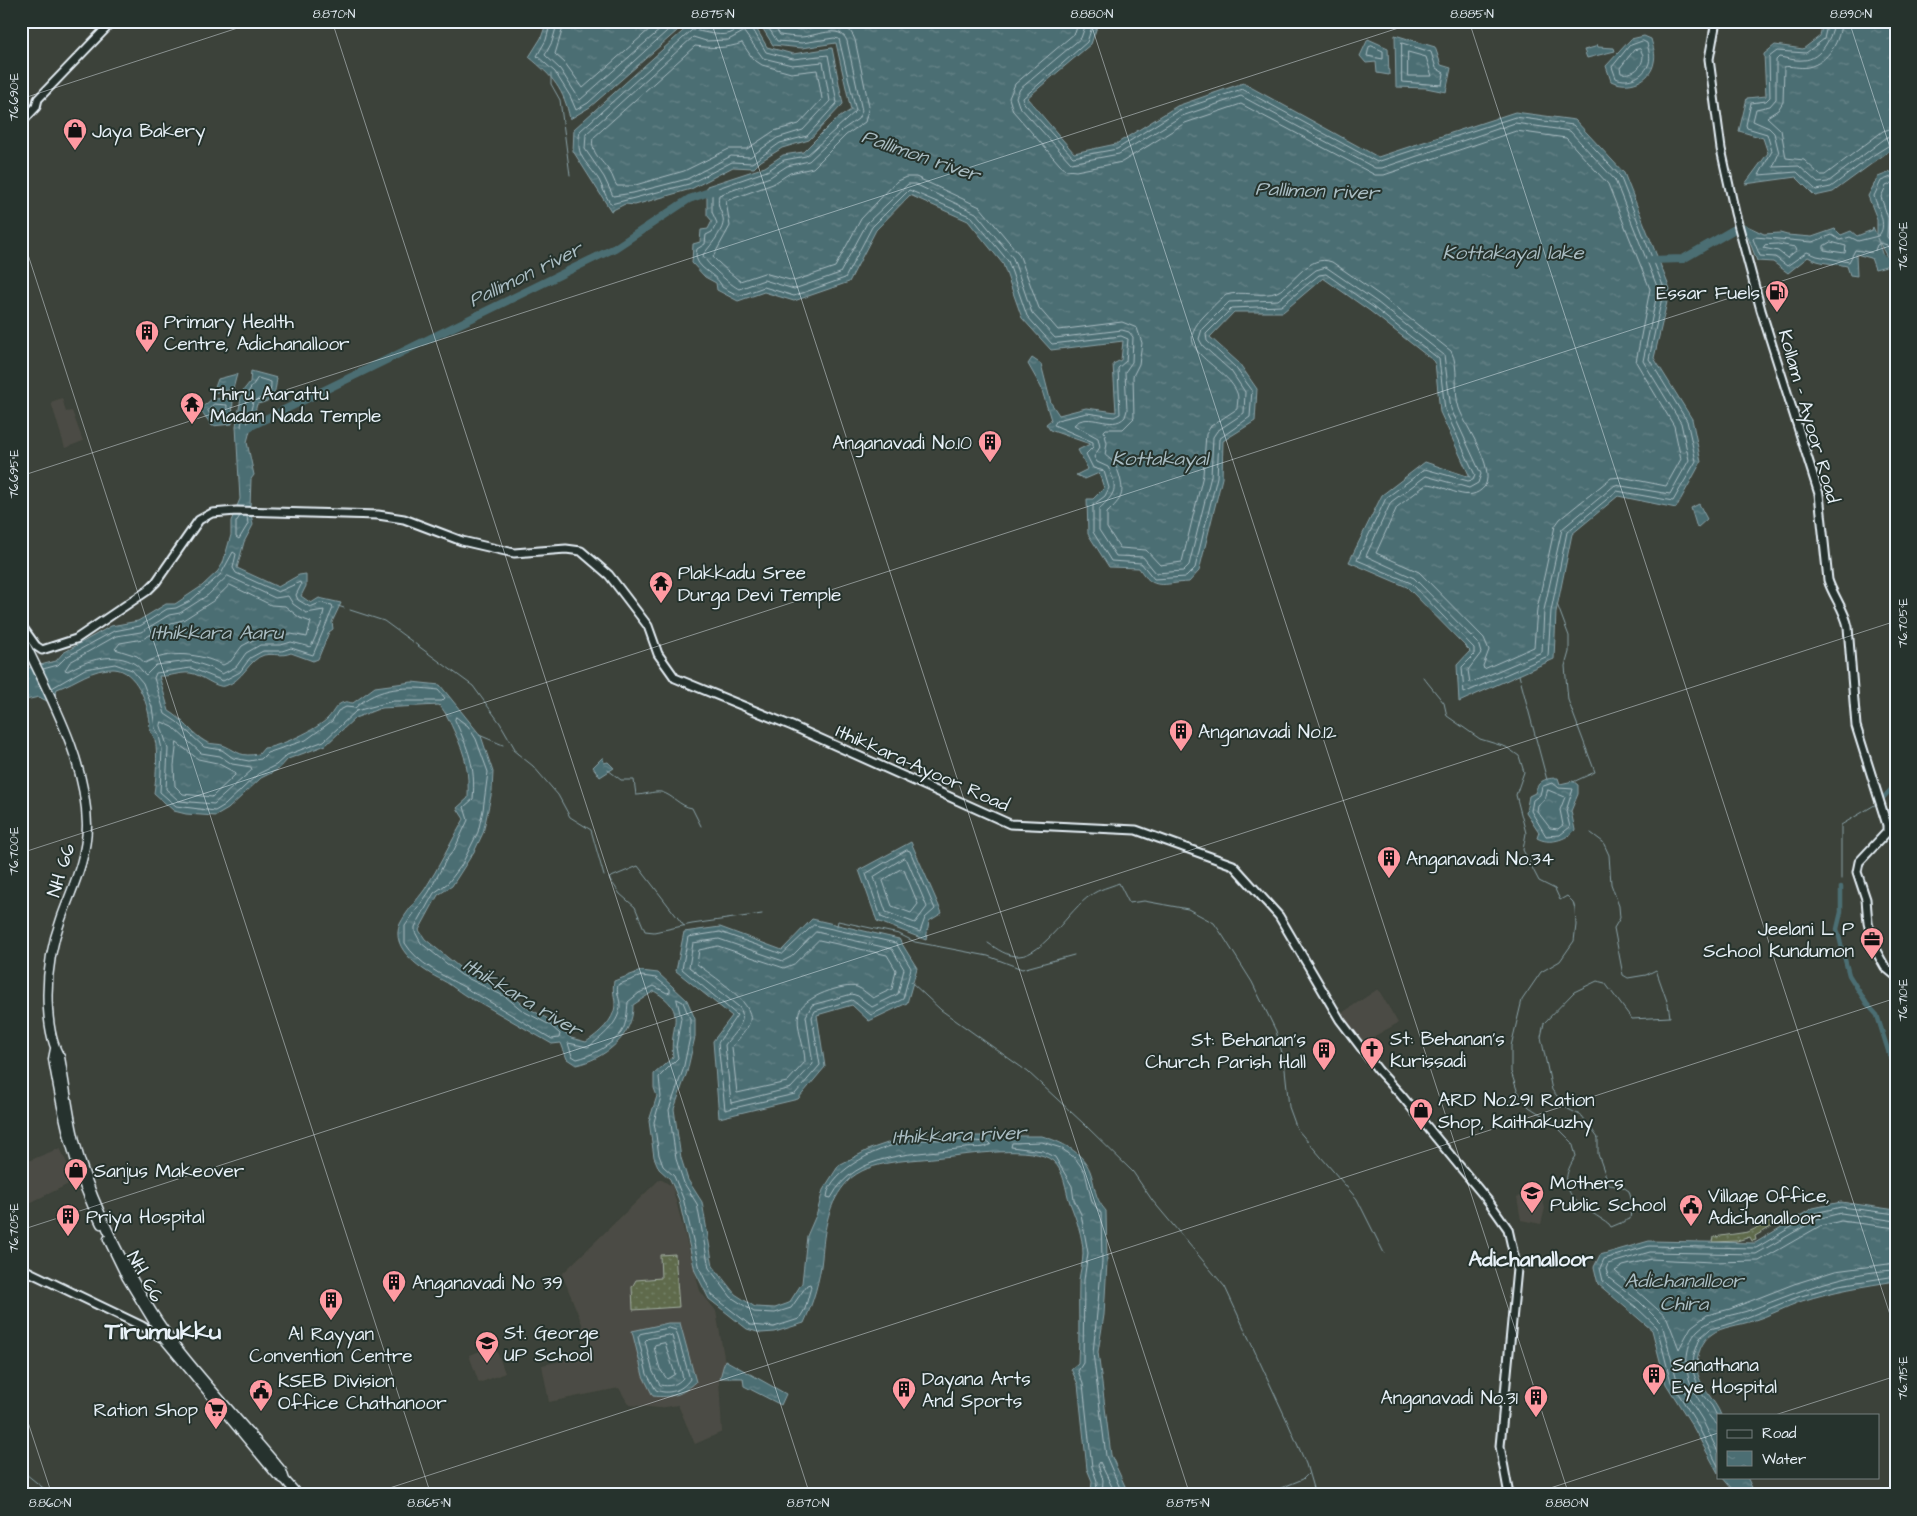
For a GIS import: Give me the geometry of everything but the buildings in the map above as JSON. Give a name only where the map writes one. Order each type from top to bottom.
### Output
[{"type":"highway","name":"NH 66","points":[[21,635],[79,768],[83,785],[87,827],[82,864],[58,928],[47,972],[49,1020],[55,1049],[60,1057],[74,1137],[84,1174],[129,1269],[148,1304],[177,1348],[282,1470],[285,1480]]},
{"type":"highway","name":"NH 66","points":[[55,1049],[53,1059],[64,1120],[81,1181],[127,1278],[164,1339],[277,1476],[285,1480],[298,1495]]},
{"type":"main road","points":[[21,123],[36,108],[38,99],[113,21]]},
{"type":"main road","name":"Kollam - Ayoor Road","points":[[1716,21],[1710,50],[1711,86],[1735,213],[1761,310],[1819,494],[1828,580],[1832,593],[1847,619],[1856,726],[1887,825],[1887,832],[1859,862],[1857,872],[1866,899],[1868,922],[1875,949],[1885,966],[1896,976]]},
{"type":"main road","name":"Ithikkara-Ayoor Road","points":[[21,625],[36,646],[42,650],[76,639],[147,591],[156,582],[199,520],[212,514],[254,511],[378,515],[404,519],[462,541],[514,553],[566,550],[585,552],[609,575],[648,626],[658,654],[675,678],[792,726],[1010,824],[1136,830],[1233,864],[1279,916],[1340,1020],[1378,1070],[1402,1095],[1489,1202],[1508,1229],[1517,1269],[1500,1446],[1509,1495]]},
{"type":"main road","points":[[21,1268],[142,1326],[164,1339]]},
{"type":"main road","points":[[142,1326],[154,1323]]},
{"type":"shaded area","points":[[62,398],[66,412],[72,411],[83,441],[65,448],[51,402]]},
{"type":"shaded area","points":[[1378,989],[1398,1023],[1362,1043],[1339,1015]]},
{"type":"shaded area","points":[[60,1148],[75,1181],[21,1207],[21,1164]]},
{"type":"shaded area","points":[[660,1179],[672,1186],[700,1291],[716,1311],[725,1363],[719,1380],[722,1432],[695,1444],[678,1405],[659,1408],[629,1405],[619,1388],[549,1402],[542,1365],[592,1355],[593,1351],[562,1274]]},
{"type":"shaded area","name":"Mothers Public School","points":[[1534,1193],[1537,1199],[1542,1199],[1545,1208],[1541,1224],[1521,1220],[1517,1197]]},
{"type":"shaded area","name":"St. George UP School","points":[[495,1346],[505,1373],[479,1383],[469,1355]]},
{"type":"green space","points":[[1780,1217],[1782,1221],[1755,1236],[1756,1240],[1752,1241],[1750,1237],[1737,1241],[1713,1242],[1714,1237],[1748,1232]]},
{"type":"green space","points":[[675,1254],[679,1307],[633,1310],[632,1287],[636,1280],[661,1278],[660,1255]]},
{"type":"water","points":[[547,21],[685,21],[677,31],[590,107],[570,119],[561,91],[551,77],[529,57],[541,38]]},
{"type":"water","points":[[738,21],[752,21],[767,47],[793,54],[832,48],[843,104],[809,140],[782,148],[761,161],[754,168],[733,167],[691,189],[635,205],[625,204],[611,211],[573,151],[574,129],[692,23],[715,30],[726,28]]},
{"type":"water","name":"Kottakayal lake","points":[[758,21],[1099,21],[1091,44],[1027,98],[1074,153],[1116,144],[1177,106],[1243,83],[1378,157],[1515,112],[1575,120],[1624,173],[1670,289],[1654,358],[1692,419],[1701,462],[1676,508],[1618,496],[1572,534],[1556,612],[1554,659],[1459,702],[1457,665],[1470,651],[1407,587],[1349,562],[1382,495],[1425,462],[1470,477],[1440,412],[1435,362],[1370,311],[1323,278],[1283,312],[1234,312],[1210,337],[1239,363],[1257,389],[1255,421],[1223,441],[1222,478],[1199,571],[1189,582],[1160,584],[1149,580],[1139,568],[1109,567],[1088,534],[1087,499],[1093,499],[1104,488],[1099,473],[1085,479],[1076,475],[1088,469],[1078,450],[1090,444],[1050,430],[1046,424],[1051,420],[1041,387],[1028,364],[1032,358],[1041,364],[1051,403],[1059,415],[1086,408],[1116,412],[1113,364],[1121,360],[1123,341],[1051,350],[1022,318],[1003,264],[968,221],[910,195],[876,230],[849,282],[794,301],[764,292],[738,301],[717,290],[716,283],[705,277],[692,263],[693,244],[700,242],[701,230],[708,229],[712,221],[707,215],[707,186],[765,167],[783,155],[803,152],[834,121],[851,110],[836,43],[802,48],[773,45]]},
{"type":"water","points":[[1823,21],[1896,21],[1896,146],[1833,192],[1815,196],[1796,177],[1745,184],[1768,153],[1763,138],[1739,131],[1747,98],[1766,96],[1764,54],[1775,45],[1803,49],[1820,36]]},
{"type":"water","points":[[1395,35],[1435,47],[1441,65],[1451,68],[1446,92],[1426,88],[1396,87]]},
{"type":"water","points":[[1644,36],[1651,39],[1654,53],[1654,62],[1648,75],[1631,84],[1611,81],[1606,66],[1631,39]]},
{"type":"water","points":[[1368,39],[1388,48],[1389,75],[1377,73],[1376,62],[1366,63],[1360,56]]},
{"type":"water","points":[[1597,44],[1598,47],[1614,48],[1615,51],[1587,58],[1584,50],[1595,47]]},
{"type":"water","points":[[1896,170],[1896,274],[1877,238],[1886,266],[1875,269],[1871,258],[1856,254],[1857,276],[1850,275],[1847,266],[1822,262],[1808,257],[1788,273],[1773,262],[1757,261],[1743,224],[1764,234],[1780,233],[1812,237],[1835,229],[1841,235],[1851,231],[1857,236],[1872,230],[1873,227],[1877,236],[1877,219],[1868,196],[1878,177]]},
{"type":"water","name":"Ithikkara Aaru","points":[[251,371],[277,378],[273,396],[263,403],[257,404],[247,442],[254,475],[251,479],[250,507],[253,525],[244,542],[237,568],[278,587],[299,575],[306,574],[306,586],[301,596],[311,603],[319,598],[341,603],[332,622],[333,629],[329,632],[318,659],[313,661],[291,653],[264,655],[254,661],[237,680],[225,686],[190,673],[159,676],[169,711],[206,742],[223,745],[240,754],[253,755],[259,754],[264,748],[288,741],[307,732],[328,718],[339,704],[353,703],[375,687],[412,682],[440,685],[481,736],[493,772],[492,791],[483,833],[475,850],[452,886],[438,895],[419,930],[425,939],[464,971],[509,993],[526,1007],[552,1021],[571,1038],[586,1042],[609,1022],[612,1016],[615,1005],[614,981],[641,971],[658,973],[687,1000],[695,1019],[695,1037],[687,1072],[674,1109],[681,1158],[688,1180],[702,1202],[713,1266],[735,1294],[755,1307],[775,1308],[789,1303],[802,1283],[807,1236],[817,1213],[823,1190],[839,1165],[870,1149],[908,1136],[1042,1136],[1070,1148],[1082,1158],[1090,1171],[1097,1196],[1106,1211],[1107,1262],[1104,1315],[1098,1352],[1111,1455],[1129,1495],[1091,1493],[1092,1481],[1087,1469],[1078,1384],[1071,1369],[1078,1363],[1079,1280],[1083,1247],[1062,1175],[1053,1161],[1031,1153],[982,1153],[892,1162],[857,1174],[841,1189],[828,1217],[818,1283],[804,1323],[775,1332],[761,1333],[747,1329],[709,1299],[695,1271],[679,1200],[670,1179],[659,1169],[654,1157],[649,1121],[657,1096],[654,1088],[654,1074],[673,1057],[675,1013],[665,999],[654,991],[633,1005],[632,1016],[623,1036],[607,1052],[576,1065],[567,1059],[561,1043],[552,1044],[468,997],[417,965],[403,950],[399,942],[400,924],[430,881],[464,819],[457,808],[468,798],[468,779],[464,757],[448,718],[439,705],[381,708],[355,718],[326,745],[288,759],[279,769],[261,778],[228,809],[216,816],[186,814],[174,811],[154,793],[155,739],[150,729],[149,714],[144,697],[135,681],[129,675],[122,671],[106,669],[92,673],[57,689],[55,695],[47,701],[39,697],[21,701],[21,670],[56,661],[63,653],[111,626],[138,621],[166,604],[175,604],[202,586],[218,571],[223,563],[231,535],[231,521],[240,499],[236,426],[242,392],[250,382]]},
{"type":"water","points":[[237,374],[233,389],[213,393],[218,379]]},
{"type":"water","points":[[233,398],[232,424],[212,426],[200,409],[212,399]]},
{"type":"water","points":[[1699,504],[1707,519],[1697,528],[1691,508]]},
{"type":"water","points":[[603,757],[604,763],[608,762],[614,768],[600,777],[593,767]]},
{"type":"water","points":[[1558,778],[1560,784],[1573,781],[1578,785],[1578,794],[1571,811],[1575,830],[1562,839],[1542,840],[1537,838],[1539,832],[1526,812],[1529,796],[1535,793],[1538,785],[1543,781]]},
{"type":"water","points":[[911,842],[942,913],[929,921],[926,940],[877,921],[859,870]]},
{"type":"water","points":[[812,919],[899,939],[917,968],[907,1003],[869,1021],[852,1005],[817,1015],[825,1067],[798,1099],[719,1118],[713,1041],[732,1016],[676,971],[684,932],[720,927],[782,950]]},
{"type":"water","name":"Adichanalloor Chira","points":[[1841,1202],[1896,1210],[1896,1281],[1814,1297],[1758,1319],[1720,1330],[1705,1340],[1700,1349],[1697,1368],[1703,1387],[1720,1414],[1717,1414],[1717,1471],[1692,1425],[1666,1384],[1652,1330],[1598,1284],[1594,1267],[1600,1255],[1649,1241],[1755,1243],[1813,1208]]},
{"type":"water","points":[[668,1323],[680,1323],[696,1382],[676,1395],[653,1396],[643,1376],[632,1331]]},
{"type":"water","points":[[725,1360],[786,1394],[781,1405],[744,1386],[743,1378],[720,1378]]},
{"type":"water","points":[[1723,1478],[1747,1478],[1757,1495],[1737,1495]]},
{"type":"waterway","points":[[551,74],[551,84],[560,100],[570,175]]},
{"type":"waterway","name":"Pallimon river","points":[[245,429],[615,248],[689,199],[715,190]]},
{"type":"waterway","name":"Pallimon river","points":[[1650,260],[1683,259],[1740,226],[1753,234]]},
{"type":"waterway","name":"Pallimon river","points":[[1875,255],[1896,266]]},
{"type":"waterway","points":[[1557,604],[1569,636],[1569,652],[1565,666],[1568,700],[1595,772],[1573,782]]},
{"type":"waterway","points":[[338,606],[344,608]]},
{"type":"waterway","points":[[350,610],[384,621],[473,686],[500,723],[518,754]]},
{"type":"waterway","points":[[1519,675],[1547,780]]},
{"type":"waterway","points":[[1423,677],[1444,703],[1447,716],[1480,739],[1506,747],[1519,756],[1524,772],[1516,795],[1526,833],[1523,850],[1539,881],[1555,889],[1560,900],[1567,896],[1573,902],[1576,925],[1574,941],[1560,961],[1541,972],[1522,1000],[1511,1046],[1511,1072],[1517,1090],[1529,1107],[1551,1121],[1572,1142],[1576,1156],[1569,1169],[1567,1180],[1568,1189],[1573,1197],[1611,1227],[1630,1219],[1632,1202],[1629,1191],[1623,1187],[1609,1185],[1598,1154],[1598,1138],[1582,1116],[1568,1109],[1552,1090],[1541,1037],[1544,1023],[1574,992],[1597,981],[1605,983],[1632,1019],[1670,1017],[1668,1004],[1656,970],[1646,975],[1628,978],[1623,975],[1614,928],[1620,918],[1619,906],[1611,884],[1609,855],[1603,842],[1591,833]]},
{"type":"waterway","points":[[479,735],[503,745]]},
{"type":"waterway","points":[[513,750],[533,766],[558,795],[570,817],[591,830],[604,876]]},
{"type":"waterway","points":[[608,770],[621,780],[634,780],[636,795],[661,792],[692,808],[701,826]]},
{"type":"waterway","points":[[1883,798],[1896,784]]},
{"type":"waterway","points":[[1841,879],[1841,825],[1878,803]]},
{"type":"waterway","points":[[684,926],[638,866],[609,878],[620,894],[635,907],[645,931],[654,932],[692,924],[762,914]]},
{"type":"waterway","points":[[988,943],[1011,955],[1028,954],[1047,940],[1074,910],[1091,895],[1119,883],[1129,903],[1144,901],[1188,909],[1214,923],[1252,982],[1276,1031],[1284,1060],[1289,1107],[1297,1129],[1357,1199],[1384,1253]]},
{"type":"waterway","points":[[1841,887],[1841,912],[1837,929],[1849,975],[1867,1004],[1877,1015],[1896,1076]]},
{"type":"waterway","points":[[837,926],[838,921],[899,934],[915,942],[988,956],[1022,969],[1074,955]]},
{"type":"waterway","points":[[911,982],[941,1010],[1028,1072],[1084,1124],[1133,1172],[1152,1200],[1225,1287],[1306,1464],[1315,1495]]},
{"type":"waterway","points":[[21,1470],[52,1495]]},
{"type":"waterway","points":[[1264,1495],[1303,1479],[1308,1474]]},
{"type":"place","name":"Jaya Bakery","points":[[75,151]]},
{"type":"place","name":"Essar Fuels","points":[[1777,313]]},
{"type":"place","name":"Primary Health Centre, Adichanalloor","points":[[147,353]]},
{"type":"place","name":"Thiru Aarattu Madan Nada Temple","points":[[192,425]]},
{"type":"place","name":"Anganavadi No.10","points":[[990,463]]},
{"type":"place","name":"Plakkadu Sree Durga Devi Temple","points":[[661,604]]},
{"type":"place","name":"Anganavadi No.12","points":[[1181,752]]},
{"type":"place","name":"Anganavadi No.34","points":[[1389,879]]},
{"type":"place","name":"Jeelani L P School Kundumon","points":[[1872,960]]},
{"type":"place","name":"St: Behanan's Kurissadi","points":[[1372,1070]]},
{"type":"place","name":"St: Behanan's Church Parish Hall","points":[[1324,1071]]},
{"type":"place","name":"ARD No.291 Ration Shop, Kaithakuzhy","points":[[1421,1131]]},
{"type":"place","name":"Sanjus Makeover","points":[[76,1191]]},
{"type":"place","name":"Mothers Public School","points":[[1532,1214]]},
{"type":"place","name":"Village Office, Adichanalloor","points":[[1691,1227]]},
{"type":"place","name":"Priya Hospital","points":[[68,1237]]},
{"type":"place","name":"Anganavadi No 39","points":[[394,1303]]},
{"type":"place","name":"Al Rayyan Convention Centre","points":[[331,1321]]},
{"type":"place","name":"St. George UP School","points":[[487,1364]]},
{"type":"place","name":"Sanathana Eye Hospital","points":[[1654,1396]]},
{"type":"place","name":"Dayana Arts And Sports","points":[[904,1410]]},
{"type":"place","name":"KSEB Division Office Chathanoor","points":[[261,1412]]},
{"type":"place","name":"Anganavadi No.31","points":[[1536,1418]]},
{"type":"place","name":"Ration Shop","points":[[216,1430]]},
{"type":"district","name":"Adichanalloor","points":[[1531,1259]]},
{"type":"district","name":"Tirumukku","points":[[163,1331]]},
{"type":"water label","name":"Kottakayal","points":[[1160,458]]},
{"type":"water label","name":"Ithikkara river","points":[[523,997]]},
{"type":"water label","name":"Ithikkara river","points":[[959,1134]]}]
